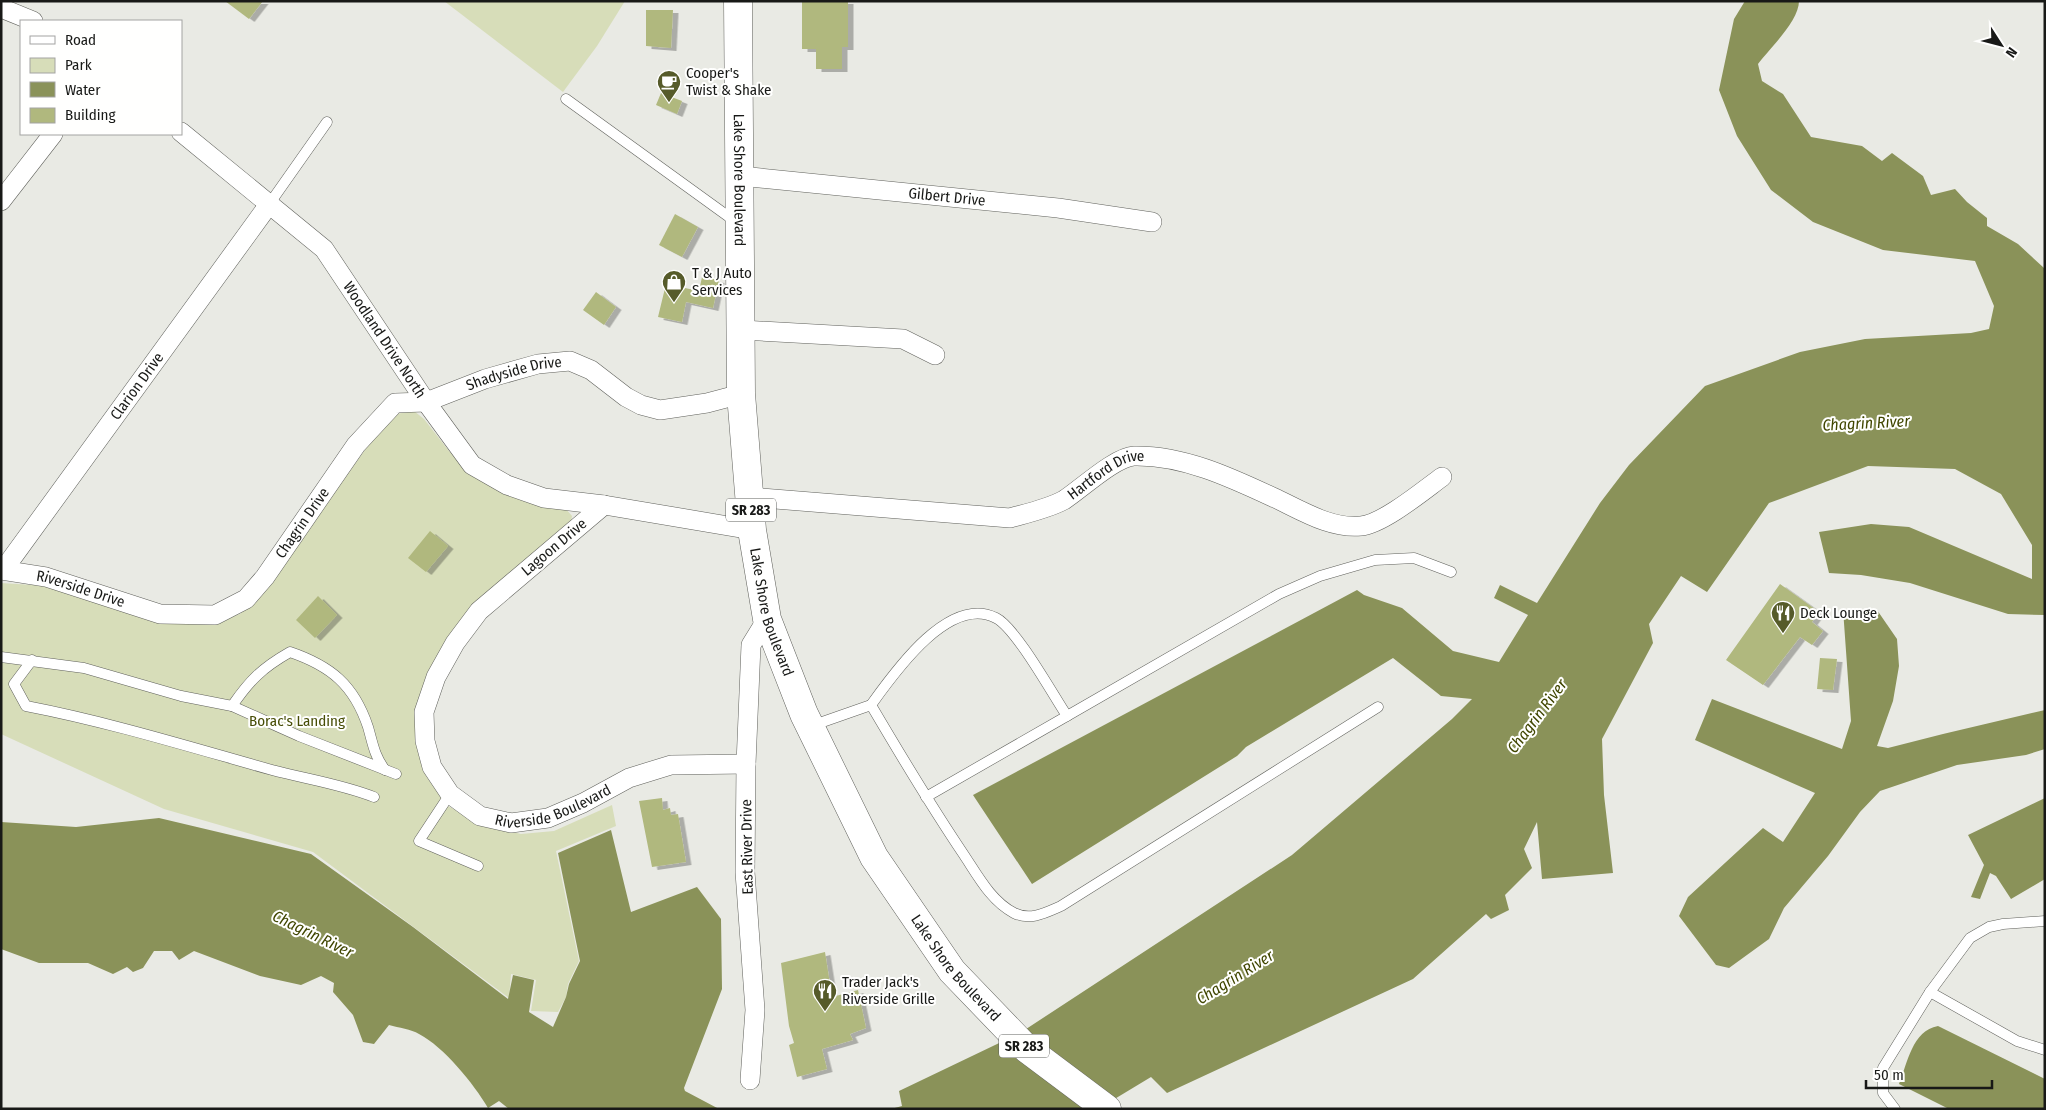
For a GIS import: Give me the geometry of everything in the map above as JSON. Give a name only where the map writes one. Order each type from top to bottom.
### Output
[{"type":"main road","name":"Lake Shore Boulevard","points":[[738,1],[741,394],[752,530],[767,618],[810,727],[874,858],[952,971],[1027,1048],[1107,1109]]},
{"type":"street","points":[[1,8],[31,20]]},
{"type":"street","name":"Woodland Drive North","points":[[182,133],[270,203],[324,250],[426,402],[472,465],[507,485],[544,498],[604,505]]},
{"type":"street","points":[[1,201],[52,135]]},
{"type":"street","name":"Gilbert Drive","points":[[740,176],[1058,208],[1152,222]]},
{"type":"street","name":"Clarion Drive","points":[[2,570],[270,203]]},
{"type":"street","points":[[742,330],[902,339],[934,356]]},
{"type":"street","name":"Shadyside Drive","points":[[426,402],[485,379],[520,369],[538,364],[570,361],[591,370],[626,397],[641,405],[660,410],[707,403],[741,394]]},
{"type":"street","name":"Chagrin Drive","points":[[160,614],[216,615],[246,599],[265,578],[356,445],[395,403],[426,402]]},
{"type":"street","name":"Hartford Drive","points":[[750,496],[1010,518],[1037,511],[1063,500],[1112,466],[1132,456],[1180,462],[1226,475],[1326,522],[1362,526],[1390,514],[1442,477]]},
{"type":"street","points":[[604,505],[752,530]]},
{"type":"street","name":"Lagoon Drive","points":[[424,712],[436,677],[455,643],[479,611],[604,505]]},
{"type":"street","name":"Riverside Drive","points":[[2,570],[46,577],[160,614]]},
{"type":"street","name":"East River Drive","points":[[750,1080],[755,1010],[746,872],[746,764],[751,645],[767,618]]},
{"type":"street","name":"Riverside Boulevard","points":[[424,712],[425,741],[432,767],[450,794],[480,816],[511,823],[548,818],[584,803],[629,778],[671,765],[746,764]]},
{"type":"lane","points":[[566,99],[741,226]]},
{"type":"lane","points":[[270,203],[328,122]]},
{"type":"lane","points":[[926,797],[1279,594],[1320,576],[1375,560],[1414,558],[1451,572]]},
{"type":"lane","points":[[810,727],[871,705],[893,674],[924,640],[952,621],[974,613],[996,618],[1015,635],[1067,716]]},
{"type":"lane","points":[[232,706],[249,682],[276,660],[290,652],[312,660],[338,677],[353,692],[367,725],[376,758],[384,770]]},
{"type":"lane","points":[[1,657],[84,668],[181,696],[232,706],[396,774]]},
{"type":"lane","points":[[32,660],[14,684],[26,706],[169,740],[283,773],[350,788],[374,797]]},
{"type":"lane","points":[[871,705],[926,797],[988,890],[1014,913],[1028,917],[1041,915],[1061,906],[1378,708]]},
{"type":"lane","points":[[450,794],[419,842],[478,866]]},
{"type":"lane","points":[[1895,1109],[1883,1093],[1883,1068],[1930,992],[1970,938],[1988,927],[2045,921]]},
{"type":"lane","points":[[1930,992],[2018,1040],[2045,1050]]},
{"type":"green space","points":[[444,1],[625,1],[597,46],[563,92]]},
{"type":"green space","name":"Borac's Landing","points":[[414,411],[424,419],[449,451],[473,474],[566,509],[572,516],[570,528],[457,626],[420,747],[426,776],[448,806],[484,825],[521,834],[554,831],[612,805],[616,826],[556,851],[579,961],[568,984],[566,997],[558,1012],[531,1011],[536,980],[511,974],[509,998],[313,852],[164,809],[1,734],[1,583],[48,586],[216,621],[240,614],[264,590],[375,436],[396,414]]},
{"type":"water","name":"Chagrin River","points":[[1745,1],[1799,1],[1798,9],[1789,26],[1758,64],[1762,81],[1783,94],[1811,137],[1862,146],[1882,161],[1892,153],[1923,176],[1931,195],[1955,189],[1967,202],[1987,218],[1987,226],[2018,244],[2044,268],[2045,615],[2008,614],[1910,583],[1861,575],[1829,573],[1819,532],[1871,524],[1909,527],[2032,579],[2032,545],[2001,494],[1955,469],[1868,466],[1769,503],[1707,592],[1681,576],[1649,624],[1653,643],[1602,739],[1604,795],[1613,873],[1542,879],[1537,822],[1524,849],[1532,868],[1505,895],[1509,910],[1491,919],[1486,914],[1413,979],[1167,1093],[1151,1077],[1098,1109],[891,1109],[902,1106],[899,1091],[1020,1033],[1292,855],[1452,719],[1472,699],[1441,696],[1393,658],[1246,747],[1237,756],[1032,884],[973,795],[1357,590],[1364,595],[1402,608],[1453,651],[1499,662],[1528,615],[1494,598],[1500,585],[1537,603],[1600,503],[1629,465],[1705,386],[1800,352],[1865,339],[1971,333],[1989,329],[1994,306],[1975,261],[1883,250],[1813,222],[1771,190],[1737,136],[1719,90],[1734,19]]},
{"type":"water","points":[[1843,609],[1877,610],[1897,639],[1899,666],[1893,701],[1877,746],[1888,748],[2045,710],[2045,749],[2026,755],[1957,765],[1880,791],[1860,812],[1828,856],[1784,908],[1769,939],[1729,968],[1716,965],[1679,916],[1688,897],[1763,828],[1783,842],[1815,793],[1695,740],[1712,699],[1842,749],[1851,721]]},
{"type":"water","points":[[2045,798],[2045,879],[2011,899],[1996,876],[1990,873],[1980,899],[1971,897],[1984,865],[1968,835]]},
{"type":"water","name":"Chagrin River","points":[[159,818],[311,854],[413,927],[508,999],[513,975],[534,980],[529,1012],[553,1027],[580,961],[558,853],[611,830],[631,912],[697,887],[721,919],[722,989],[684,1088],[685,1091],[719,1109],[509,1109],[499,1101],[488,1108],[467,1077],[429,1040],[416,1032],[389,1025],[374,1044],[363,1042],[353,1015],[333,992],[334,983],[321,976],[301,985],[260,976],[194,951],[179,960],[172,951],[154,951],[143,968],[133,972],[127,967],[113,974],[88,963],[39,963],[1,949],[1,822],[76,827]]},
{"type":"water","points":[[1938,1026],[2045,1079],[2045,1109],[1949,1109],[1899,1084],[1908,1057],[1917,1041],[1929,1029]]},
{"type":"building","points":[[225,1],[263,1],[249,19]]},
{"type":"building","points":[[802,1],[848,1],[848,47],[842,47],[842,69],[816,69],[816,49],[802,49]]},
{"type":"building","points":[[646,10],[673,10],[671,48],[646,46]]},
{"type":"building","name":"Cooper's Twist & Shake","points":[[661,93],[682,101],[677,114],[656,105]]},
{"type":"building","points":[[675,214],[698,227],[682,257],[659,245]]},
{"type":"building","points":[[702,277],[719,280],[713,308],[686,302],[682,322],[658,317],[666,284],[699,291]]},
{"type":"building","points":[[596,292],[616,307],[604,325],[583,310]]},
{"type":"building","points":[[430,531],[448,546],[426,572],[408,558]]},
{"type":"building","name":"Deck Lounge","points":[[1780,584],[1819,612],[1812,622],[1823,631],[1812,645],[1800,637],[1763,685],[1726,660]]},
{"type":"building","points":[[318,596],[337,615],[315,638],[296,620]]},
{"type":"building","points":[[1820,658],[1837,659],[1833,690],[1817,689]]},
{"type":"building","points":[[662,798],[663,810],[670,808],[671,815],[678,814],[686,862],[652,867],[639,801]]},
{"type":"building","name":"Trader Jack's Riverside Grille","points":[[825,952],[832,997],[858,990],[866,1028],[850,1034],[853,1040],[822,1049],[827,1069],[797,1077],[789,1045],[794,1043],[789,1026],[781,963]]},
{"type":"place","name":"Cooper's Twist & Shake","points":[[669,103]]},
{"type":"place","name":"T & J Auto Services","points":[[674,303]]},
{"type":"place","name":"Deck Lounge","points":[[1783,634]]},
{"type":"place","name":"Trader Jack's Riverside Grille","points":[[825,1012]]}]
